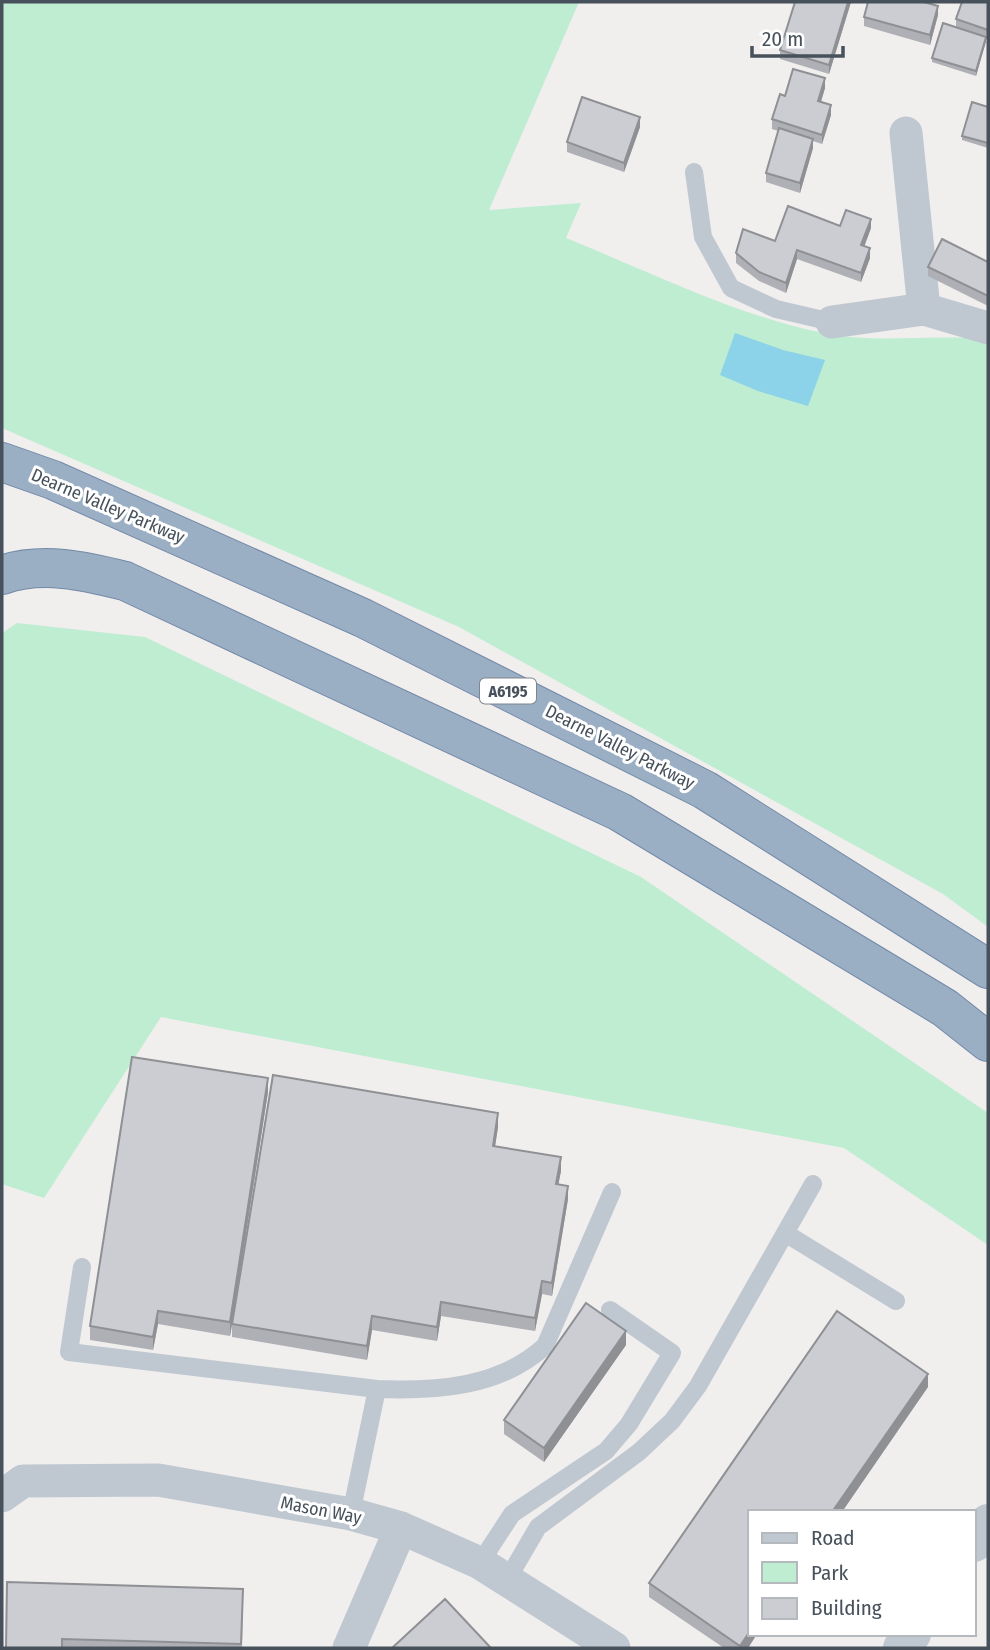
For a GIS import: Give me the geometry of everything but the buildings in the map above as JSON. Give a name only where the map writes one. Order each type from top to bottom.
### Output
[{"type":"highway","name":"Dearne Valley Parkway","points":[[2,461],[53,480],[363,618],[705,790],[988,969]]},
{"type":"highway","points":[[2,575],[14,570],[73,569],[125,580],[608,807],[945,1008],[988,1042]]},
{"type":"street","points":[[906,133],[924,309]]},
{"type":"street","points":[[832,322],[924,309],[988,328]]},
{"type":"street","name":"Mason Way","points":[[2,1496],[23,1481],[158,1480],[351,1514],[401,1528],[493,1572],[614,1648]]},
{"type":"street","points":[[976,1540],[988,1523]]},
{"type":"street","points":[[349,1648],[401,1528]]},
{"type":"lane","points":[[694,172],[704,237],[731,288],[776,309],[832,322]]},
{"type":"lane","points":[[493,1572],[538,1527],[639,1452],[672,1421],[698,1386],[813,1184]]},
{"type":"lane","points":[[82,1267],[69,1352],[377,1390],[426,1391],[495,1377],[533,1357],[545,1346],[612,1192]]},
{"type":"lane","points":[[785,1233],[895,1301]]},
{"type":"lane","points":[[493,1572],[512,1514],[606,1451],[629,1424],[672,1353],[610,1310]]},
{"type":"lane","points":[[351,1514],[377,1390]]},
{"type":"green space","points":[[2,2],[579,2],[489,210],[581,203],[566,238],[728,305],[795,326],[848,337],[988,340],[988,927],[943,894],[459,627],[2,428]]},
{"type":"green space","points":[[17,623],[145,637],[641,877],[988,1113],[988,1245],[844,1148],[161,1017],[44,1198],[2,1184],[2,633]]},
{"type":"water","points":[[735,333],[783,350],[825,360],[808,406],[758,391],[720,375]]}]
